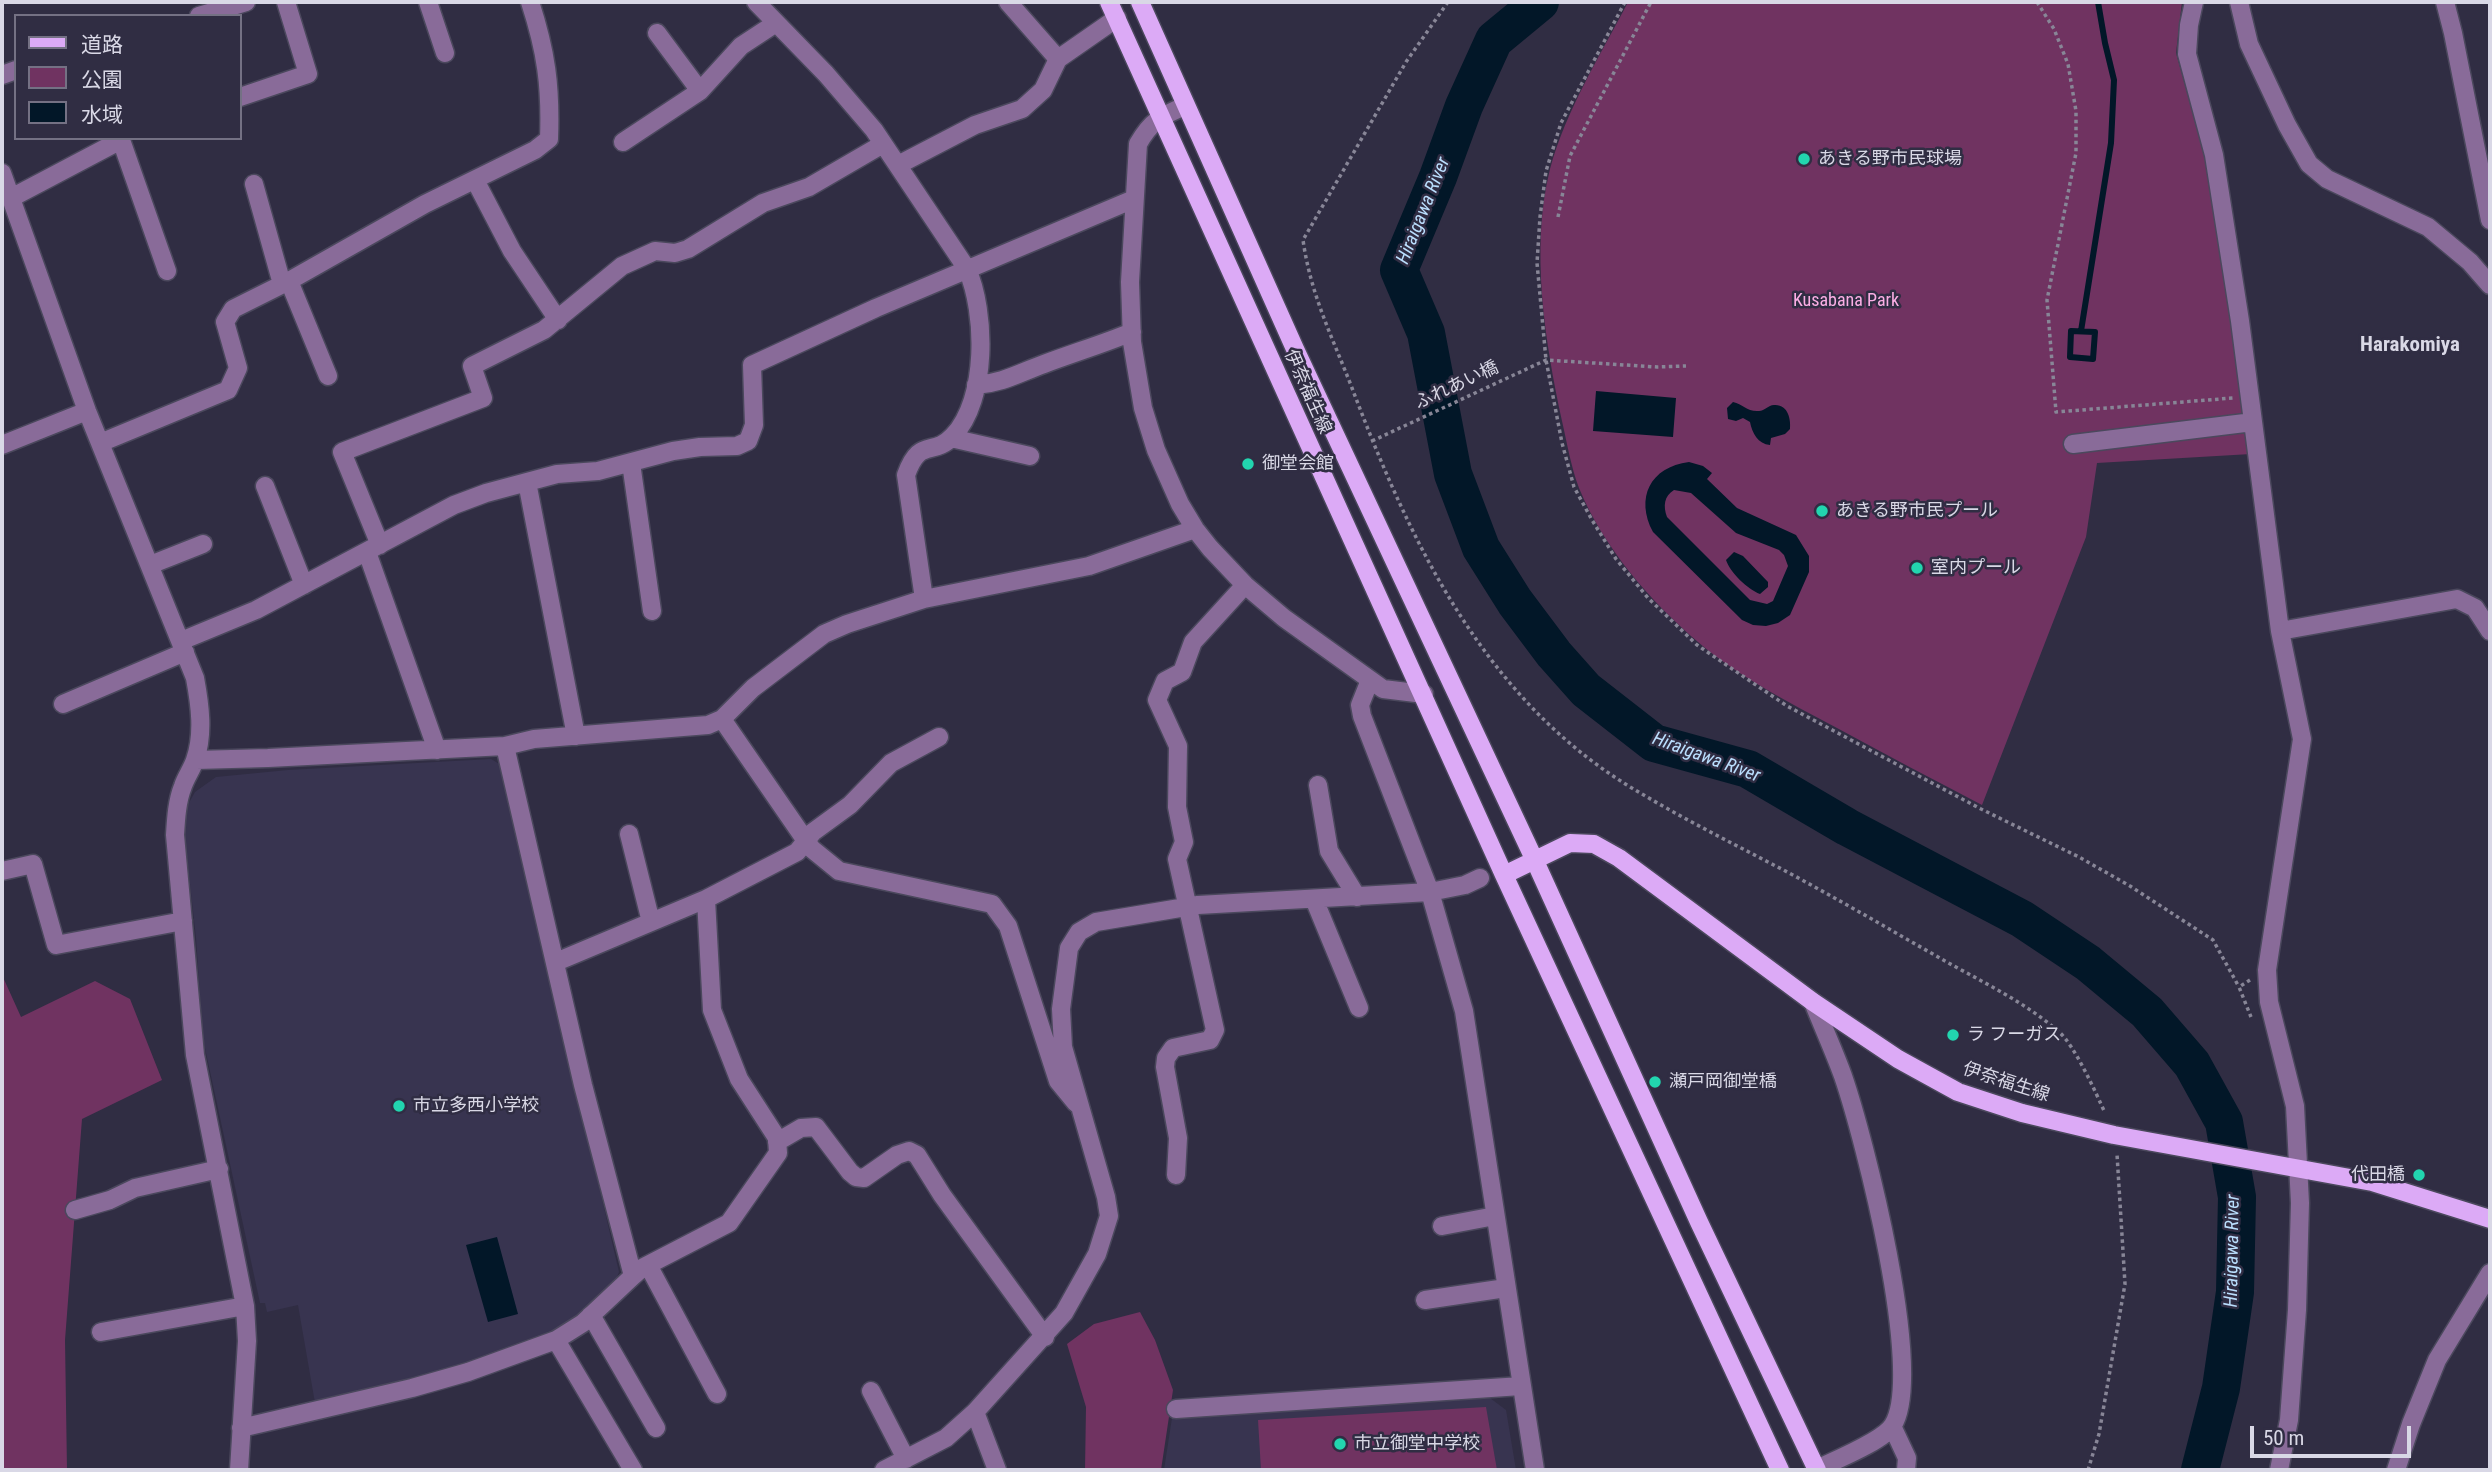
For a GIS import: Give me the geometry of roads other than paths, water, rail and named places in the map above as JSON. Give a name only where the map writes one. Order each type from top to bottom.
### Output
[{"type":"main road","name":"伊奈福生線","points":[[1140,2],[1295,349],[1535,861],[1699,1222],[1817,1470]]},
{"type":"main road","name":"伊奈福生線","points":[[1113,10],[1504,875],[1780,1470]]},
{"type":"main road","name":"伊奈福生線","points":[[1504,875],[1570,843],[1594,844],[1619,858],[1813,1002],[1898,1059],[1958,1092],[2022,1113],[2113,1135],[2372,1182],[2490,1219]]},
{"type":"street","points":[[206,14],[246,2]]},
{"type":"street","points":[[242,96],[308,74],[286,2]]},
{"type":"street","points":[[428,2],[445,53]]},
{"type":"street","points":[[100,443],[228,390],[238,368],[225,322],[233,309],[425,204],[535,150],[550,139],[548,64],[530,2]]},
{"type":"street","points":[[756,2],[826,74],[883,144],[967,269],[971,280],[980,350],[976,385],[961,426],[951,438],[919,452],[911,461],[906,475],[924,599]]},
{"type":"street","points":[[1008,2],[1058,58]]},
{"type":"street","points":[[2194,2],[2187,54],[2214,155],[2250,396],[2280,631],[2302,739],[2267,970],[2269,1002],[2295,1106],[2290,1166],[2297,1310],[2289,1420],[2279,1470]]},
{"type":"street","points":[[2239,2],[2249,44],[2287,125],[2309,164],[2327,180],[2428,227],[2454,247],[2490,285]]},
{"type":"street","points":[[2445,2],[2489,210]]},
{"type":"street","points":[[898,165],[975,125],[1023,109],[1043,90],[1058,58],[1113,10]]},
{"type":"street","points":[[623,142],[701,91],[741,46],[776,23]]},
{"type":"street","points":[[657,33],[701,91]]},
{"type":"street","points":[[1185,106],[1160,117],[1147,128],[1138,144],[1130,282],[1132,332],[1143,408],[1156,450],[1180,504],[1195,529],[1245,585],[1284,618],[1383,689],[1424,694]]},
{"type":"street","points":[[11,198],[121,140],[167,271]]},
{"type":"street","points":[[437,750],[342,452],[484,398],[472,366],[558,320],[622,266],[655,251],[675,253],[688,249],[763,203],[809,187],[883,144]]},
{"type":"street","points":[[2,173],[100,443],[195,678],[201,709],[195,760],[183,786],[176,813],[195,1055],[246,1306],[247,1340],[239,1470]]},
{"type":"street","points":[[475,180],[512,251],[558,320]]},
{"type":"street","points":[[254,184],[286,282],[328,376]]},
{"type":"street","points":[[62,704],[256,610],[454,505],[557,474],[598,471],[673,452],[699,447],[737,446],[748,441],[754,425],[752,365],[967,269],[1134,200]]},
{"type":"street","points":[[976,385],[997,384],[1035,367],[1083,352],[1132,332]]},
{"type":"street","points":[[2,445],[88,411]]},
{"type":"street","points":[[2073,444],[2253,422]]},
{"type":"street","points":[[951,438],[1030,456]]},
{"type":"street","points":[[631,463],[652,611]]},
{"type":"street","points":[[527,482],[576,736]]},
{"type":"street","points":[[265,486],[304,585]]},
{"type":"street","points":[[195,760],[505,746],[534,739],[708,725],[722,719],[753,688],[824,634],[847,624],[924,599],[1089,566],[1195,529]]},
{"type":"street","points":[[150,565],[203,544]]},
{"type":"street","points":[[1176,1175],[1178,1138],[1165,1067],[1166,1058],[1173,1048],[1210,1040],[1215,1030],[1177,859],[1184,842],[1177,807],[1178,746],[1157,700],[1165,681],[1182,672],[1193,642],[1245,585]]},
{"type":"street","points":[[2280,631],[2457,599],[2475,608],[2490,631]]},
{"type":"street","points":[[1370,680],[1360,705],[1362,716],[1430,892],[1464,1011],[1535,1470]]},
{"type":"street","points":[[722,719],[812,849],[839,871],[992,904],[1008,926],[1058,1081],[1080,1108]]},
{"type":"street","points":[[556,962],[706,899],[797,852],[813,832],[850,805],[891,763],[939,737]]},
{"type":"street","points":[[505,746],[583,1085],[641,1270],[717,1394]]},
{"type":"street","points":[[1318,785],[1329,851],[1357,897]]},
{"type":"street","points":[[629,834],[650,922]]},
{"type":"street","points":[[2,871],[33,864],[56,945],[183,921]]},
{"type":"street","points":[[884,1470],[946,1438],[975,1412],[1064,1313],[1097,1254],[1109,1216],[1063,1047],[1060,1009],[1069,947],[1079,932],[1096,922],[1187,906],[1430,892],[1465,885],[1480,878]]},
{"type":"street","points":[[242,1427],[412,1388],[468,1372],[556,1340],[583,1323],[641,1270],[729,1223],[778,1153],[777,1138],[739,1079],[712,1010],[706,899]]},
{"type":"street","points":[[1314,899],[1359,1009]]},
{"type":"street","points":[[1813,1002],[1843,1075],[1860,1131],[1899,1320],[1903,1373],[1900,1409],[1893,1427],[1874,1441],[1817,1470]]},
{"type":"street","points":[[777,1142],[801,1128],[816,1128],[850,1172],[856,1177],[864,1178],[897,1155],[909,1152],[917,1155],[962,1224],[1045,1337]]},
{"type":"street","points":[[75,1210],[110,1200],[135,1188],[219,1169]]},
{"type":"street","points":[[1441,1226],[1495,1216]]},
{"type":"street","points":[[2396,1470],[2437,1360],[2490,1273]]},
{"type":"street","points":[[1425,1300],[1506,1288]]},
{"type":"street","points":[[101,1332],[246,1306]]},
{"type":"street","points":[[592,1315],[656,1428]]},
{"type":"street","points":[[556,1340],[633,1470]]},
{"type":"street","points":[[1176,1409],[1521,1387]]},
{"type":"street","points":[[871,1391],[906,1459]]},
{"type":"street","points":[[975,1412],[997,1470]]},
{"type":"street","points":[[1893,1427],[1907,1458],[1906,1470]]},
{"type":"water","points":[[1596,391],[1676,398],[1673,437],[1593,431]]},
{"type":"water","points":[[1733,402],[1755,411],[1779,405],[1789,417],[1790,429],[1785,434],[1771,438],[1770,445],[1762,443],[1754,434],[1750,422],[1743,418],[1736,421],[1728,419],[1727,408]]},
{"type":"water","points":[[1689,462],[1703,466],[1712,473],[1707,479],[1737,508],[1796,535],[1809,556],[1809,572],[1790,615],[1778,623],[1766,626],[1753,625],[1742,620],[1653,532],[1648,519],[1646,496],[1656,477],[1676,465]],"holes":[[[1674,490],[1691,493],[1736,533],[1779,550],[1784,555],[1788,566],[1773,601],[1767,604],[1750,600],[1667,517],[1665,502],[1668,495]]]},
{"type":"water","points":[[1734,552],[1743,556],[1768,582],[1768,587],[1760,594],[1735,575],[1728,565],[1726,560]]},
{"type":"water","points":[[497,1237],[518,1314],[488,1322],[466,1245]]},
{"type":"waterway","name":"Hiraigawa River","points":[[1540,2],[1494,40],[1464,106],[1399,270],[1426,333],[1453,474],[1481,548],[1515,602],[1554,654],[1586,690],[1654,743],[1748,769],[1847,827],[2022,919],[2088,963],[2147,1012],[2192,1064],[2224,1122],[2237,1197],[2235,1292],[2221,1388],[2200,1470]]},
{"type":"waterway","points":[[2081,331],[2111,143],[2114,80],[2098,2]]},
{"type":"waterway","points":[[2071,331],[2095,332],[2093,359],[2070,357],[2071,331]]},
{"type":"place","name":"あきる野市民球場","points":[[1804,159]]},
{"type":"place","name":"御堂会館","points":[[1248,464]]},
{"type":"place","name":"あきる野市民プール","points":[[1822,511]]},
{"type":"place","name":"室内プール","points":[[1917,568]]},
{"type":"place","name":"ラ フーガス","points":[[1953,1035]]},
{"type":"place","name":"瀬戸岡御堂橋","points":[[1655,1082]]},
{"type":"place","name":"市立多西小学校","points":[[399,1106]]},
{"type":"place","name":"代田橋","points":[[2419,1175]]},
{"type":"place","name":"市立御堂中学校","points":[[1340,1444]]},
{"type":"district","name":"Harakomiya","points":[[2410,346]]},
{"type":"park label","name":"Kusabana Park","points":[[1846,301]]}]
